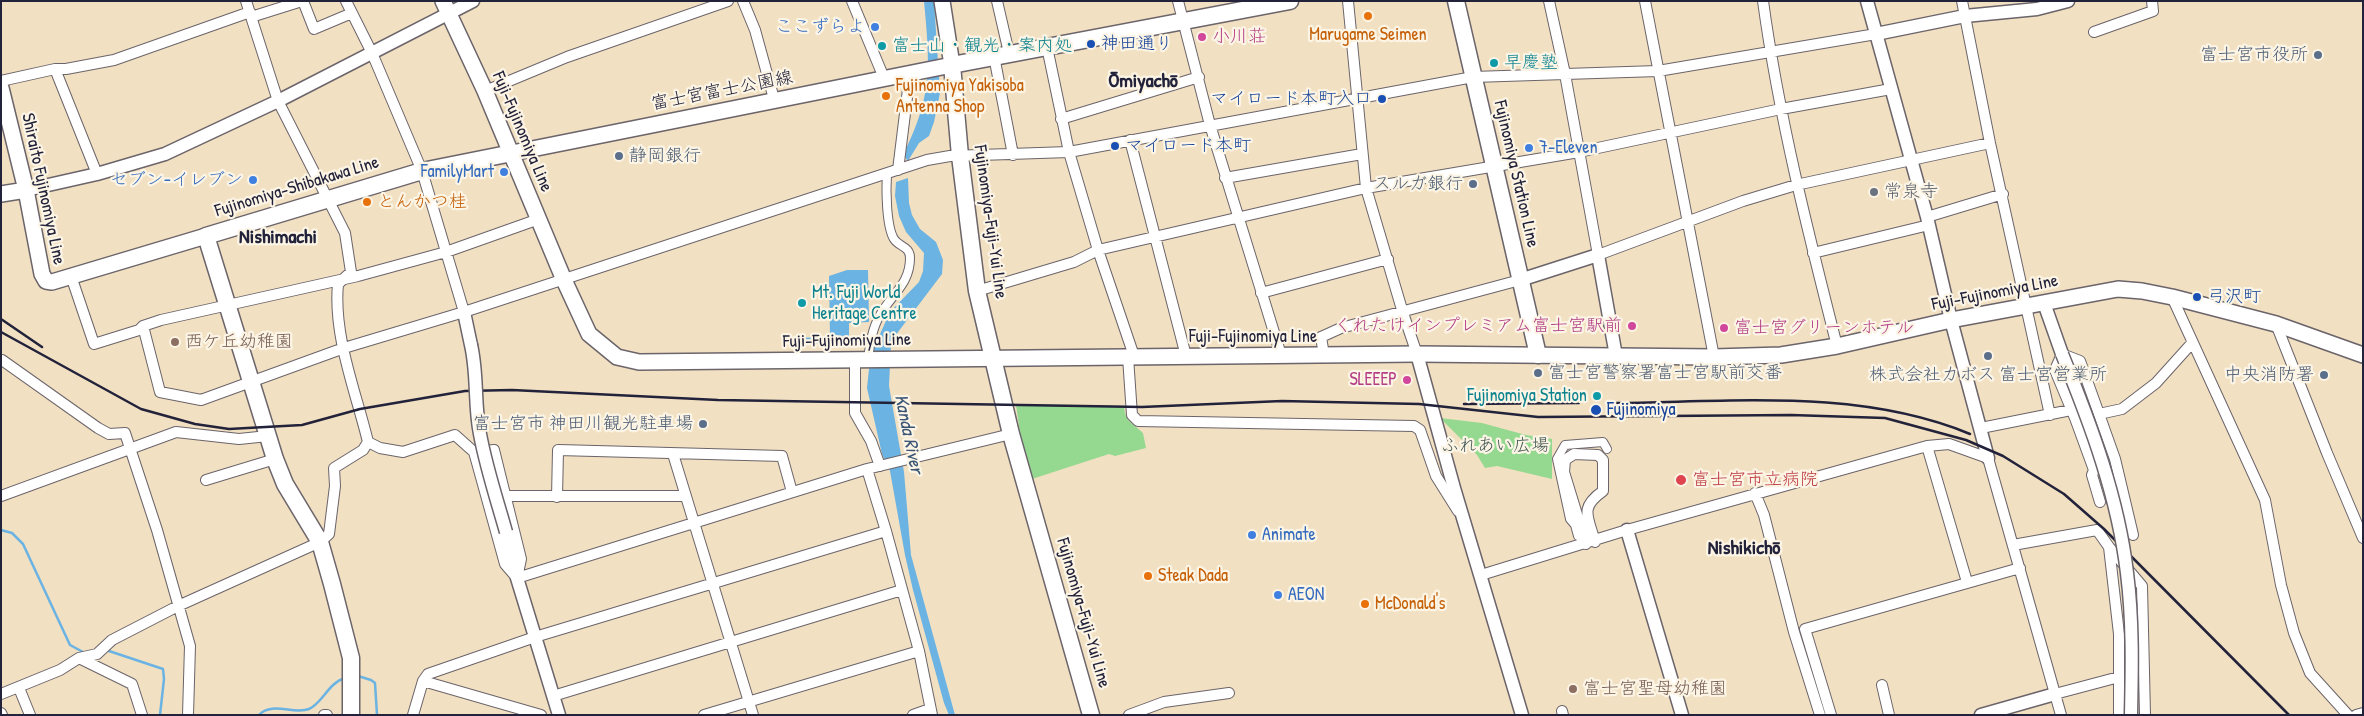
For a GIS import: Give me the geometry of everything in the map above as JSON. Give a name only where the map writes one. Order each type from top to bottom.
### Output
[{"type":"main road","points":[[942,1],[939,67],[1183,21],[1250,5],[1290,1]]},
{"type":"main road","name":"Fujinomiya Station Line","points":[[1456,1],[1538,355]]},
{"type":"main road","name":"Fuji-Fujinomiya Line","points":[[446,8],[485,91],[564,280],[590,334],[617,357],[639,362],[1418,354],[1714,357],[1781,355],[1837,346],[1951,320],[2118,289],[2142,291],[2172,297],[2276,324],[2363,355]]},
{"type":"main road","name":"富士宮富士公園線","points":[[512,153],[939,67]]},
{"type":"main road","name":"Fujinomiya-Fuji-Yui Line","points":[[939,67],[960,156],[977,291],[1011,434],[1091,715]]},
{"type":"main road","name":"Shiraito Fujinomiya Line","points":[[1,88],[26,190],[42,274],[46,281],[52,282],[206,236]]},
{"type":"main road","name":"Fujinomiya-Shibakawa Line","points":[[351,715],[351,658],[342,618],[320,542],[285,484],[275,459],[206,236],[422,170],[512,153]]},
{"type":"main road","points":[[1,194],[26,190]]},
{"type":"street","points":[[1,694],[60,670],[79,658],[97,654],[112,640],[178,606],[320,542],[330,534],[335,486],[334,468],[363,450],[368,442],[344,348],[336,302],[338,284],[351,272],[349,249],[345,233],[278,101],[246,1]]},
{"type":"street","points":[[1,81],[55,69],[66,69],[114,60],[251,15],[302,1],[314,29],[352,13]]},
{"type":"street","points":[[346,1],[372,53],[422,170],[464,312],[475,364],[480,434],[517,578],[559,715]]},
{"type":"street","points":[[26,190],[97,174],[165,154],[278,101],[372,53],[446,8],[473,1]]},
{"type":"street","points":[[485,91],[567,58],[728,1]]},
{"type":"street","points":[[743,1],[755,30],[774,99]]},
{"type":"street","points":[[852,1],[884,78]]},
{"type":"street","points":[[997,1],[1001,55],[1013,155]]},
{"type":"street","points":[[1178,1],[1225,178],[1239,217],[1281,355]]},
{"type":"street","points":[[1348,1],[1366,188],[1388,258],[1402,313],[1418,354],[1464,521],[1522,715]]},
{"type":"street","points":[[1549,1],[1565,74],[1616,356]]},
{"type":"street","points":[[1645,1],[1714,357]]},
{"type":"street","points":[[1763,1],[1770,50],[1796,185],[1837,346]]},
{"type":"street","points":[[1867,1],[1928,221],[1951,320],[1988,458],[2061,715]]},
{"type":"street","points":[[1962,1],[1990,143],[2003,194],[2050,415]]},
{"type":"street","points":[[143,326],[160,392],[201,400],[344,348],[564,280],[927,160],[960,156],[1069,152],[1473,77],[1658,71],[1770,50],[1876,34],[1965,16],[2037,9],[2068,1]]},
{"type":"street","points":[[2094,32],[2153,12],[2152,1]]},
{"type":"street","points":[[1047,46],[1069,152],[1131,356],[1132,415],[1138,421],[1414,426],[1420,430],[1436,476],[1464,521]]},
{"type":"street","points":[[55,69],[97,174]]},
{"type":"street","points":[[883,465],[855,413],[864,359],[877,322],[904,285],[910,258],[906,248],[893,237],[886,195],[893,172],[910,73]]},
{"type":"street","points":[[1061,119],[1198,77]]},
{"type":"street","points":[[977,291],[1074,262],[1098,250],[1366,188],[1579,152],[1781,109],[1891,89]]},
{"type":"street","points":[[1130,140],[1186,356]]},
{"type":"street","points":[[1324,355],[1321,336],[1341,328],[1520,280],[1598,255],[1743,201],[1796,185],[1990,143]]},
{"type":"street","points":[[1225,178],[1362,154]]},
{"type":"street","points":[[1813,253],[1928,221],[2003,194]]},
{"type":"street","points":[[71,276],[94,344],[139,330],[143,326],[228,304],[358,276],[446,252],[539,219]]},
{"type":"street","points":[[1261,293],[1388,258]]},
{"type":"street","points":[[2172,297],[2265,500],[2281,585],[2294,633],[2310,673],[2348,715]]},
{"type":"street","points":[[2044,303],[2062,354],[2088,417],[2105,471],[2118,524],[2130,602],[2132,643],[2131,715]]},
{"type":"street","points":[[2276,324],[2363,538]]},
{"type":"street","points":[[2099,414],[2122,409],[2156,383],[2192,343]]},
{"type":"street","points":[[2062,354],[2055,370],[2094,470],[2092,475],[2100,502]]},
{"type":"street","points":[[2062,354],[2080,361],[2115,459],[2133,535]]},
{"type":"street","points":[[2,360],[98,428],[109,434],[125,433],[157,530],[190,646],[188,715]]},
{"type":"street","points":[[1981,428],[2071,410]]},
{"type":"street","points":[[1,496],[176,432],[239,439],[268,436]]},
{"type":"street","points":[[517,578],[867,469],[1011,434]]},
{"type":"street","points":[[368,442],[380,448],[402,452],[455,435],[474,452],[505,564],[517,578]]},
{"type":"street","points":[[1586,541],[1570,519],[1557,459],[1565,445],[1603,442],[1608,449]]},
{"type":"street","points":[[1481,575],[1586,541],[1927,446],[1948,444],[1988,458]]},
{"type":"street","points":[[1927,446],[1968,582]]},
{"type":"street","points":[[474,452],[494,450],[521,559],[517,578]]},
{"type":"street","points":[[557,497],[558,450],[782,456],[792,492]]},
{"type":"street","points":[[673,454],[753,715]]},
{"type":"street","points":[[1574,454],[1598,455],[1603,460],[1603,490],[1591,500],[1586,508],[1586,541],[1564,472],[1565,460],[1574,454]]},
{"type":"street","points":[[206,480],[275,459]]},
{"type":"street","points":[[867,469],[919,651],[931,712],[914,715]]},
{"type":"street","points":[[1755,493],[1764,515],[1794,632],[1820,715]]},
{"type":"street","points":[[506,496],[686,496]]},
{"type":"street","points":[[1627,530],[1682,715]]},
{"type":"street","points":[[2013,544],[2097,530],[2142,586],[2145,715]]},
{"type":"street","points":[[413,715],[423,681],[428,674],[535,637],[886,531]]},
{"type":"street","points":[[2109,547],[2119,634],[2119,715]]},
{"type":"street","points":[[1831,715],[1805,629],[2020,568]]},
{"type":"street","points":[[553,696],[902,590]]},
{"type":"street","points":[[704,715],[748,700],[919,651]]},
{"type":"street","points":[[79,658],[132,684],[142,715]]},
{"type":"street","points":[[1981,715],[2119,678]]},
{"type":"street","points":[[423,681],[541,715]]},
{"type":"street","points":[[1882,685],[1889,715]]},
{"type":"street","points":[[19,688],[30,715]]},
{"type":"street","points":[[1129,715],[1164,702],[1228,693]]},
{"type":"street","points":[[2356,715],[2363,713]]},
{"type":"green space","points":[[1016,405],[1124,406],[1128,419],[1143,433],[1146,448],[1115,456],[1109,454],[1032,479],[1020,433]]},
{"type":"green space","name":"ふれあい広場","points":[[1440,418],[1482,423],[1526,435],[1552,439],[1552,479],[1497,466],[1485,468],[1477,455]]},
{"type":"water","points":[[924,1],[934,1],[940,93],[929,136],[919,143],[908,161],[903,155],[920,115],[927,80],[928,62]]},
{"type":"water","points":[[908,178],[909,203],[912,215],[920,229],[936,242],[943,260],[942,274],[891,344],[889,386],[904,472],[911,555],[955,715],[949,715],[944,703],[913,590],[890,471],[882,454],[867,388],[869,369],[875,345],[890,312],[919,282],[923,271],[924,253],[906,232],[899,216],[895,196],[896,182]]},
{"type":"water","points":[[847,270],[868,270],[869,322],[849,323],[849,343],[796,344],[796,338],[830,337],[829,276]]},
{"type":"waterway","points":[[1,530],[12,533],[23,544],[70,645],[83,652]]},
{"type":"waterway","points":[[106,650],[163,669],[164,679],[160,715]]},
{"type":"waterway","points":[[358,676],[375,683],[377,715]]},
{"type":"waterway","points":[[259,715],[270,709],[297,711],[309,709],[318,703],[334,684],[345,678]]},
{"type":"railway","points":[[1,319],[42,347]]},
{"type":"railway","points":[[1,332],[141,409],[195,424],[229,429],[302,425],[360,409],[465,391],[512,390],[718,400],[1142,407],[1282,401],[1419,404],[1538,417],[1791,415],[1885,418],[1966,440],[2003,456],[2064,494],[2104,529],[2289,715]]},
{"type":"railway","points":[[1615,403],[1749,400],[1840,404],[1928,419],[1970,434]]},
{"type":"railway","points":[[1464,404],[1579,403]]},
{"type":"place","name":"Marugame Seimen","points":[[1368,16]]},
{"type":"place","name":"ここずらよ","points":[[875,27]]},
{"type":"place","name":"小川荘","points":[[1202,37]]},
{"type":"place","name":"神田通り","points":[[1091,44]]},
{"type":"place","name":"富士山・観光・案内処","points":[[882,46]]},
{"type":"place","name":"富士宮市役所","points":[[2318,55]]},
{"type":"place","name":"早慶塾","points":[[1494,63]]},
{"type":"place","name":"Fujinomiya Yakisoba Antenna Shop","points":[[886,96]]},
{"type":"place","name":"マイロード本町入口","points":[[1382,99]]},
{"type":"place","name":"マイロード本町","points":[[1115,146]]},
{"type":"place","name":"7-Eleven","points":[[1529,148]]},
{"type":"place","name":"静岡銀行","points":[[619,156]]},
{"type":"place","name":"FamilyMart","points":[[504,172]]},
{"type":"place","name":"セブン-イレブン","points":[[253,180]]},
{"type":"place","name":"スルガ銀行","points":[[1473,184]]},
{"type":"place","name":"常泉寺","points":[[1874,192]]},
{"type":"place","name":"とんかつ桂","points":[[367,202]]},
{"type":"place","name":"弓沢町","points":[[2197,297]]},
{"type":"place","name":"Mt. Fuji World Heritage Centre","points":[[802,303]]},
{"type":"place","name":"くれたけインプレミアム富士宮駅前","points":[[1632,326]]},
{"type":"place","name":"富士宮グリーンホテル","points":[[1724,328]]},
{"type":"place","name":"西ケ丘幼稚園","points":[[175,342]]},
{"type":"place","name":"株式会社カボス 富士宮営業所","points":[[1988,356]]},
{"type":"place","name":"富士宮警察署富士宮駅前交番","points":[[1538,373]]},
{"type":"place","name":"中央消防署","points":[[2324,375]]},
{"type":"place","name":"SLEEEP","points":[[1407,380]]},
{"type":"place","name":"Fujinomiya Station","points":[[1597,396]]},
{"type":"place","name":"Fujinomiya","points":[[1596,410]]},
{"type":"place","name":"富士宮市 神田川観光駐車場","points":[[703,424]]},
{"type":"place","name":"富士宮市立病院","points":[[1681,480]]},
{"type":"place","name":"Animate","points":[[1252,535]]},
{"type":"place","name":"Steak Dada","points":[[1148,576]]},
{"type":"place","name":"AEON","points":[[1278,595]]},
{"type":"place","name":"McDonald's","points":[[1365,604]]},
{"type":"place","name":"富士宮聖母幼稚園","points":[[1573,689]]},
{"type":"district","name":"Ōmiyachō","points":[[1143,82]]},
{"type":"district","name":"Nishimachi","points":[[278,238]]},
{"type":"district","name":"Nishikichō","points":[[1744,549]]},
{"type":"water label","name":"Kanda River","points":[[908,434]]}]
